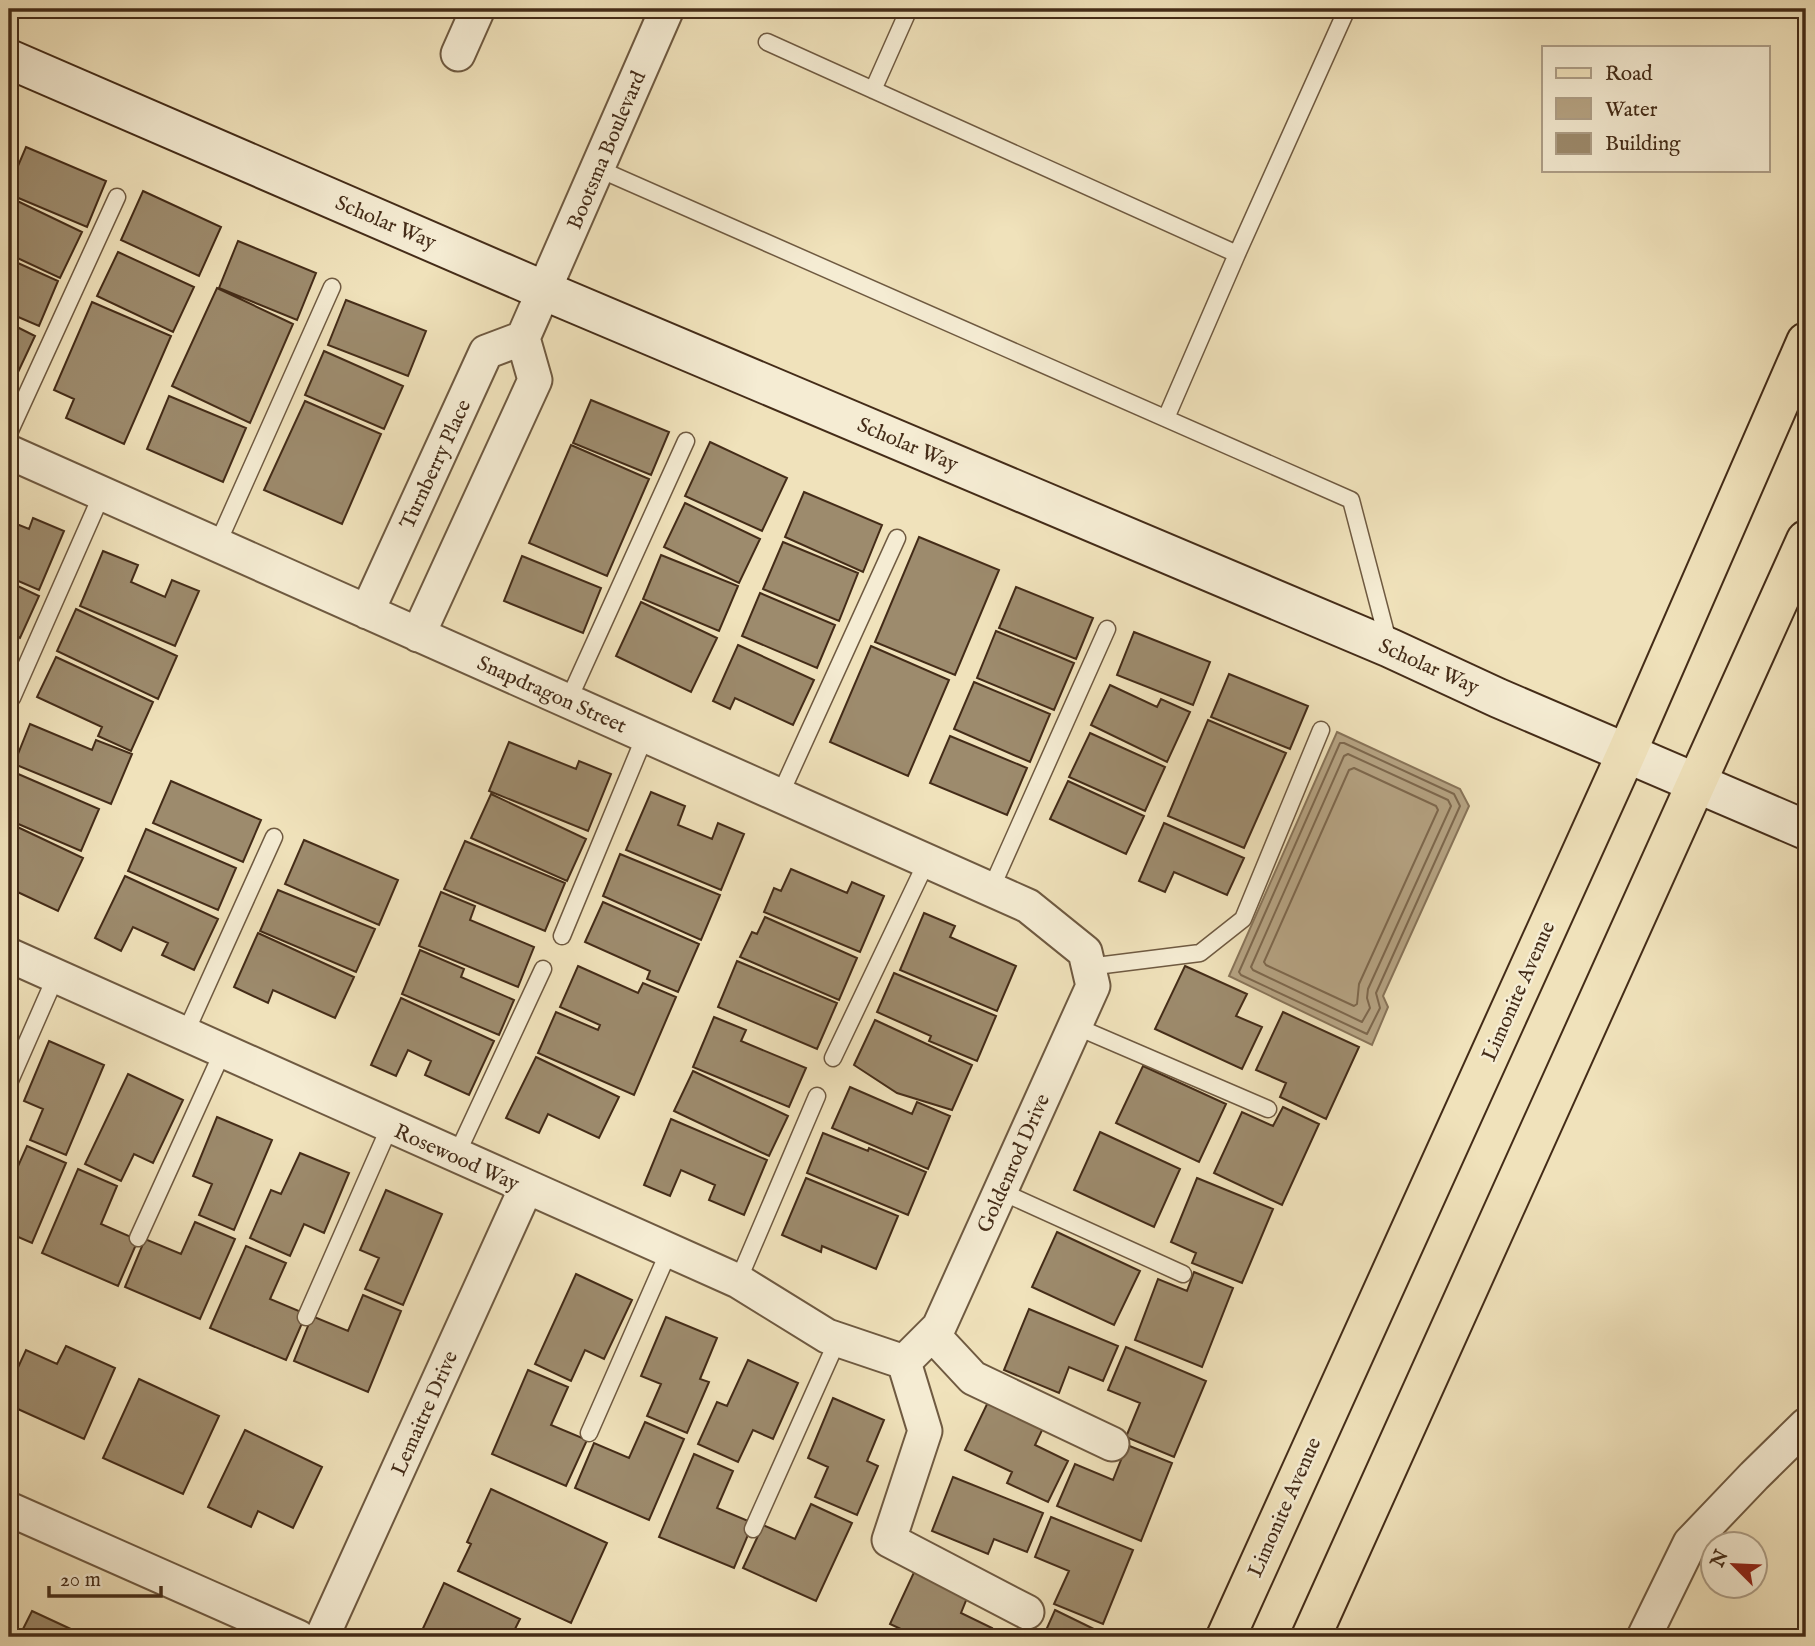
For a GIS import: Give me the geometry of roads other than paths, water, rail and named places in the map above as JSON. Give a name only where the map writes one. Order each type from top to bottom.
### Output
[{"type":"main road","name":"Limonite Avenue","points":[[1226,1637],[1627,752],[1806,342]]},
{"type":"main road","points":[[1311,1637],[1806,540]]},
{"type":"street","points":[[458,54],[478,9]]},
{"type":"street","name":"Bootsma Boulevard","points":[[545,291],[667,9]]},
{"type":"street","name":"Scholar Way","points":[[9,59],[545,291],[1390,648],[1498,698],[1806,830]]},
{"type":"street","points":[[418,635],[535,380],[523,338],[545,291]]},
{"type":"street","name":"Turnberry Place","points":[[367,612],[486,352],[523,338]]},
{"type":"street","name":"Snapdragon Street","points":[[9,452],[1028,906],[1087,959]]},
{"type":"street","name":"Rosewood Way","points":[[9,955],[738,1281],[827,1336],[904,1362]]},
{"type":"street","name":"Goldenrod Drive","points":[[904,1362],[939,1327],[1093,986],[1087,959]]},
{"type":"street","name":"Lemaitre Drive","points":[[322,1637],[526,1188]]},
{"type":"street","points":[[932,1334],[973,1378],[1112,1444]]},
{"type":"street","points":[[904,1362],[925,1431],[889,1540],[1027,1612]]},
{"type":"street","points":[[1644,1637],[1690,1543],[1806,1425]]},
{"type":"street","points":[[9,1509],[298,1637]]},
{"type":"lane","points":[[873,90],[909,9]]},
{"type":"lane","points":[[1166,418],[1348,9]]},
{"type":"lane","points":[[767,43],[1237,254]]},
{"type":"lane","points":[[599,169],[1351,500],[1390,648]]},
{"type":"lane","points":[[9,433],[117,197]]},
{"type":"lane","points":[[217,545],[332,287]]},
{"type":"lane","points":[[568,701],[686,441]]},
{"type":"lane","points":[[12,698],[102,494]]},
{"type":"lane","points":[[780,795],[897,538]]},
{"type":"lane","points":[[991,889],[1107,629]]},
{"type":"lane","points":[[1087,959],[1200,954],[1243,919],[1321,730]]},
{"type":"lane","points":[[562,936],[645,736]]},
{"type":"lane","points":[[185,1034],[274,837]]},
{"type":"lane","points":[[833,1058],[927,860]]},
{"type":"lane","points":[[456,1156],[543,969]]},
{"type":"lane","points":[[9,1083],[56,976]]},
{"type":"lane","points":[[1075,1026],[1268,1109]]},
{"type":"lane","points":[[138,1238],[223,1051]]},
{"type":"lane","points":[[738,1281],[817,1096]]},
{"type":"lane","points":[[306,1317],[390,1126]]},
{"type":"lane","points":[[1000,1191],[1183,1274]]},
{"type":"lane","points":[[589,1433],[669,1251]]},
{"type":"lane","points":[[753,1529],[838,1339]]},
{"type":"water","points":[[1337,732],[1460,789],[1469,806],[1383,996],[1388,1007],[1372,1045],[1229,976]]}]
